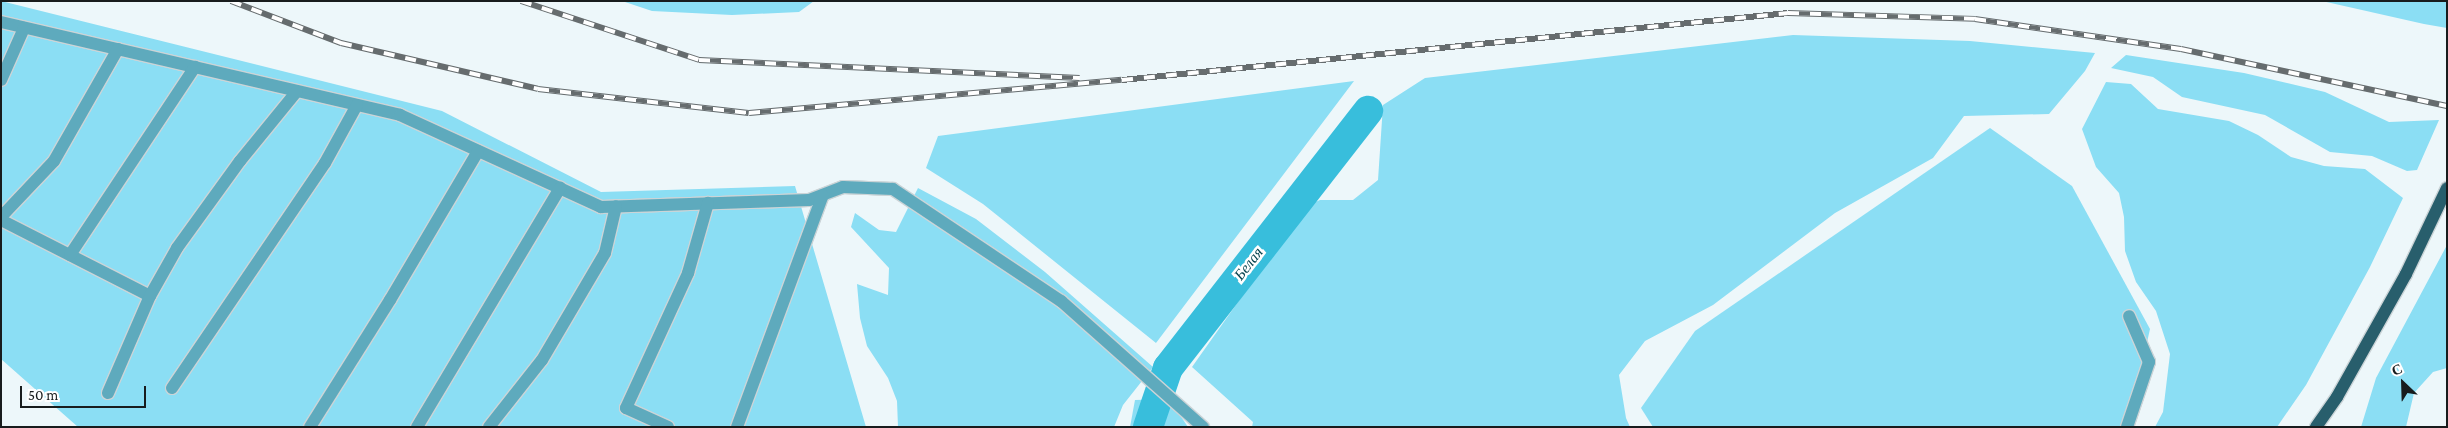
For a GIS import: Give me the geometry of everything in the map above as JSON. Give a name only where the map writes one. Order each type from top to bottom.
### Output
[{"type":"main road","points":[[2316,427],[2337,397],[2406,274],[2447,188]]},
{"type":"lane","points":[[1,22],[400,115],[601,207],[809,200],[843,187],[893,189],[1061,301],[1203,427]]},
{"type":"lane","points":[[1,80],[24,28]]},
{"type":"lane","points":[[118,48],[54,160],[1,218],[70,256],[150,296]]},
{"type":"lane","points":[[70,256],[195,67]]},
{"type":"lane","points":[[108,394],[150,296],[189,232],[297,91]]},
{"type":"lane","points":[[172,388],[325,163],[357,105]]},
{"type":"lane","points":[[310,427],[390,300],[478,151]]},
{"type":"lane","points":[[417,427],[560,188]]},
{"type":"lane","points":[[737,427],[823,195]]},
{"type":"lane","points":[[668,427],[626,408],[688,273],[708,203]]},
{"type":"lane","points":[[488,427],[542,360],[605,253],[616,206]]},
{"type":"lane","points":[[2127,427],[2149,362],[2129,316]]},
{"type":"shaded area","points":[[1,1],[442,111],[601,192],[795,186],[866,427],[78,427],[1,359]]},
{"type":"shaded area","points":[[622,1],[814,1],[799,12],[732,15],[652,11]]},
{"type":"shaded area","points":[[2322,1],[2447,1],[2447,28],[2424,24]]},
{"type":"shaded area","points":[[1793,35],[1970,41],[2095,53],[2085,71],[2049,114],[1964,116],[1933,158],[1835,213],[1713,305],[1645,341],[1619,375],[1626,418],[1630,427],[1252,427],[1253,422],[1192,367],[1306,206],[1320,200],[1353,200],[1378,180],[1383,105],[1425,78]]},
{"type":"shaded area","points":[[2126,55],[2244,73],[2325,92],[2389,122],[2439,120],[2417,170],[2407,171],[2372,156],[2330,152],[2265,115],[2182,97],[2153,77],[2111,68]]},
{"type":"shaded area","points":[[1354,81],[1156,343],[983,204],[926,168],[938,136]]},
{"type":"shaded area","points":[[2106,82],[2131,84],[2158,109],[2229,121],[2258,135],[2291,157],[2324,166],[2365,169],[2403,198],[2370,267],[2306,385],[2277,427],[2155,427],[2163,412],[2170,354],[2156,311],[2136,282],[2125,251],[2124,217],[2119,193],[2096,167],[2082,129]]},
{"type":"shaded area","points":[[1990,128],[2072,186],[2150,329],[2128,427],[1653,427],[1641,408],[1695,331]]},
{"type":"shaded area","points":[[918,188],[976,219],[1045,272],[1153,367],[1123,405],[1114,427],[898,427],[897,401],[888,378],[867,346],[860,318],[857,284],[888,295],[889,268],[851,227],[855,213],[879,230],[896,232]]},
{"type":"shaded area","points":[[2447,245],[2447,368],[2433,372],[2414,393],[2406,427],[2361,427],[2376,378]]},
{"type":"shaded area","points":[[1169,399],[1188,427],[1130,427],[1135,400]]},
{"type":"waterway","name":"Белая","points":[[1148,427],[1168,368],[1368,111]]},
{"type":"railway","points":[[231,1],[341,43],[538,89],[749,113],[1122,80],[1788,13],[1975,19],[2181,49],[2447,106]]},
{"type":"railway","points":[[521,1],[699,60],[1080,78]]}]
